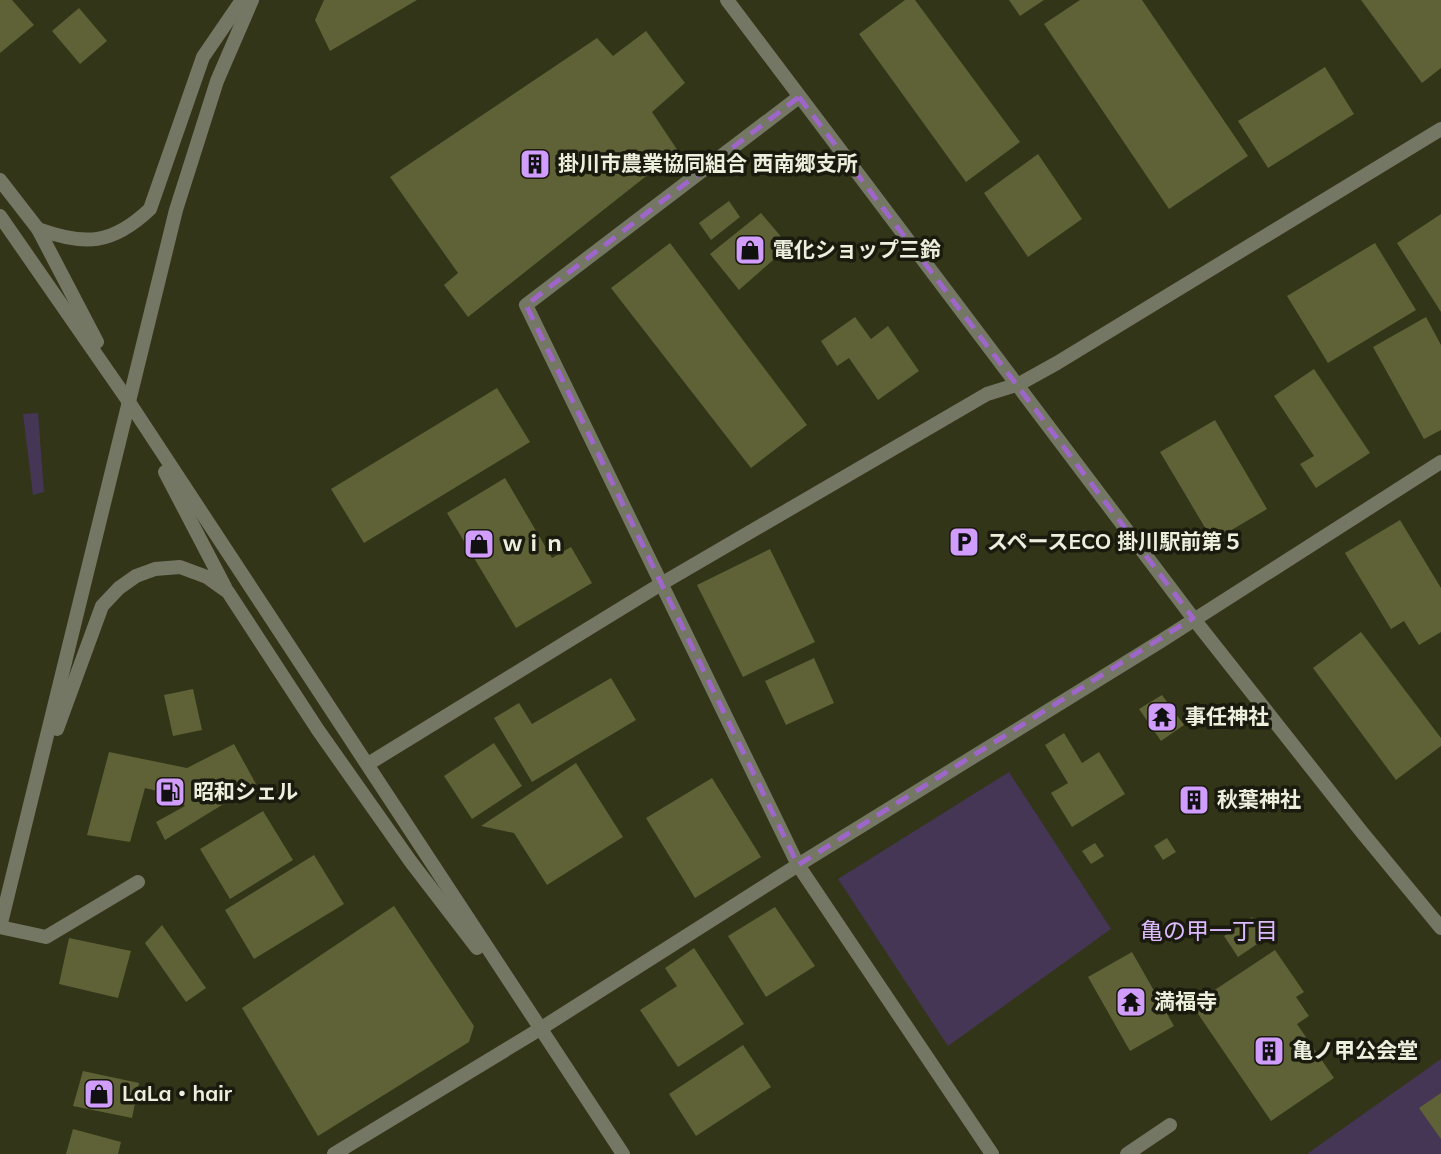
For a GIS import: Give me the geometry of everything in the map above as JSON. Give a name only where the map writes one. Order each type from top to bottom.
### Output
[{"type":"street","points":[[38,229],[62,238],[85,241],[110,236],[136,222],[150,209],[203,57],[242,0]]},
{"type":"street","points":[[138,882],[46,937],[0,927],[176,210],[216,81],[252,0]]},
{"type":"street","points":[[727,0],[1193,618],[1441,928]]},
{"type":"street","points":[[799,97],[526,305],[798,865],[992,1154]]},
{"type":"street","points":[[368,764],[661,584],[987,394],[1019,384],[1140,314],[1441,129]]},
{"type":"street","points":[[0,180],[38,229],[228,592],[318,730],[411,862],[540,1029]]},
{"type":"street","points":[[0,216],[129,402],[622,1154]]},
{"type":"street","points":[[334,1154],[540,1029],[1441,462]]},
{"type":"street","points":[[32,796],[102,606],[114,593],[136,576],[155,569],[180,567],[207,576],[228,592]]},
{"type":"street","points":[[1127,1154],[1170,1125]]},
{"type":"highlighted area","points":[[799,97],[1193,618],[798,865],[526,305]]},
{"type":"shaded area","points":[[38,413],[44,492],[33,495],[23,414]]},
{"type":"shaded area","points":[[1009,772],[1111,929],[948,1046],[838,879]]},
{"type":"shaded area","points":[[1441,1059],[1441,1154],[1307,1154]]},
{"type":"building","points":[[0,0],[12,0],[34,25],[0,53]]},
{"type":"building","points":[[324,0],[417,0],[330,51],[315,20]]},
{"type":"building","points":[[905,0],[915,0],[1020,142],[966,182],[859,34]]},
{"type":"building","points":[[1009,0],[1044,0],[1020,16]]},
{"type":"building","points":[[1080,0],[1142,0],[1248,156],[1169,209],[1044,24]]},
{"type":"building","points":[[1361,0],[1441,0],[1441,68],[1422,83]]},
{"type":"building","points":[[79,8],[107,41],[80,64],[52,31]]},
{"type":"building","name":"掛川市農業協同組合 西南郷支所","points":[[646,31],[685,83],[652,112],[678,151],[468,317],[444,285],[458,273],[390,177],[597,38],[613,56]]},
{"type":"building","points":[[1325,67],[1354,114],[1268,168],[1238,121]]},
{"type":"building","points":[[1038,154],[1082,219],[1028,257],[984,193]]},
{"type":"building","points":[[729,201],[740,217],[711,240],[699,223]]},
{"type":"building","name":"電化ショップ三鈴","points":[[761,213],[789,246],[739,290],[710,254]]},
{"type":"building","points":[[1441,214],[1441,312],[1397,243]]},
{"type":"building","points":[[670,243],[807,425],[751,468],[611,288]]},
{"type":"building","points":[[1375,243],[1416,310],[1328,363],[1287,296]]},
{"type":"building","points":[[855,317],[871,339],[888,326],[919,371],[878,400],[849,358],[837,366],[821,341]]},
{"type":"building","points":[[1426,317],[1441,345],[1441,430],[1424,439],[1373,347]]},
{"type":"building","points":[[1314,369],[1370,453],[1316,488],[1300,464],[1314,456],[1274,396]]},
{"type":"building","points":[[497,388],[530,442],[364,543],[331,489]]},
{"type":"building","points":[[1215,420],[1267,509],[1213,541],[1160,452]]},
{"type":"building","points":[[505,478],[552,558],[571,547],[592,583],[516,628],[447,513]]},
{"type":"building","points":[[1400,520],[1441,588],[1441,632],[1419,645],[1404,621],[1391,629],[1345,553]]},
{"type":"building","points":[[770,549],[815,642],[743,677],[697,585]]},
{"type":"building","points":[[1361,632],[1441,738],[1441,746],[1396,780],[1313,668]]},
{"type":"building","points":[[814,658],[834,703],[786,725],[765,681]]},
{"type":"building","points":[[611,678],[636,720],[532,782],[494,718],[519,703],[532,724]]},
{"type":"building","points":[[193,689],[202,730],[173,736],[164,695]]},
{"type":"building","name":"事任神社","points":[[1162,695],[1184,725],[1161,741],[1139,709]]},
{"type":"building","points":[[1064,733],[1082,763],[1099,752],[1125,794],[1072,827],[1051,793],[1068,783],[1045,745]]},
{"type":"building","points":[[494,743],[522,786],[472,819],[444,776]]},
{"type":"building","points":[[234,744],[256,784],[165,840],[156,822],[185,806],[178,796],[145,788],[130,842],[87,835],[109,752],[187,768]]},
{"type":"building","points":[[576,763],[623,837],[547,885],[514,833],[481,826]]},
{"type":"building","points":[[712,778],[761,857],[695,898],[646,818]]},
{"type":"building","name":"秋葉神社","points":[[1195,789],[1204,802],[1192,810],[1184,797]]},
{"type":"building","points":[[263,811],[293,860],[230,899],[200,849]]},
{"type":"building","points":[[1167,838],[1176,852],[1163,860],[1154,846]]},
{"type":"building","points":[[1095,843],[1104,856],[1091,864],[1082,851]]},
{"type":"building","points":[[314,855],[344,904],[254,959],[225,910]]},
{"type":"building","points":[[394,906],[474,1026],[469,1042],[318,1136],[242,1008]]},
{"type":"building","points":[[775,907],[815,966],[766,997],[728,936]]},
{"type":"building","points":[[1252,917],[1266,938],[1238,957],[1224,936]]},
{"type":"building","points":[[162,925],[206,988],[186,1002],[145,943]]},
{"type":"building","points":[[69,938],[131,951],[118,998],[59,984]]},
{"type":"building","points":[[694,948],[744,1024],[678,1067],[640,1010],[677,986],[665,968]]},
{"type":"building","name":"亀ノ甲公会堂","points":[[1275,950],[1304,992],[1296,997],[1309,1016],[1297,1024],[1334,1078],[1271,1121],[1192,1005]]},
{"type":"building","name":"満福寺","points":[[1132,952],[1174,1026],[1130,1051],[1088,977]]},
{"type":"building","points":[[743,1045],[771,1087],[696,1136],[669,1094]]},
{"type":"building","points":[[83,1071],[139,1083],[132,1118],[73,1106]]},
{"type":"building","points":[[1441,1093],[1441,1139],[1419,1108]]},
{"type":"building","points":[[73,1129],[121,1142],[118,1154],[66,1154]]},
{"type":"place","name":"掛川市農業協同組合 西南郷支所","points":[[535,164]]},
{"type":"place","name":"電化ショップ三鈴","points":[[750,250]]},
{"type":"place","name":"スペースECO 掛川駅前第５","points":[[964,542]]},
{"type":"place","name":"ｗｉｎ","points":[[479,544]]},
{"type":"place","name":"事任神社","points":[[1162,717]]},
{"type":"place","name":"昭和シェル","points":[[170,792]]},
{"type":"place","name":"秋葉神社","points":[[1194,800]]},
{"type":"place","name":"満福寺","points":[[1131,1002]]},
{"type":"place","name":"亀ノ甲公会堂","points":[[1269,1051]]},
{"type":"place","name":"LaLa・hair","points":[[99,1094]]},
{"type":"district","name":"亀の甲一丁目","points":[[1209,931]]}]
